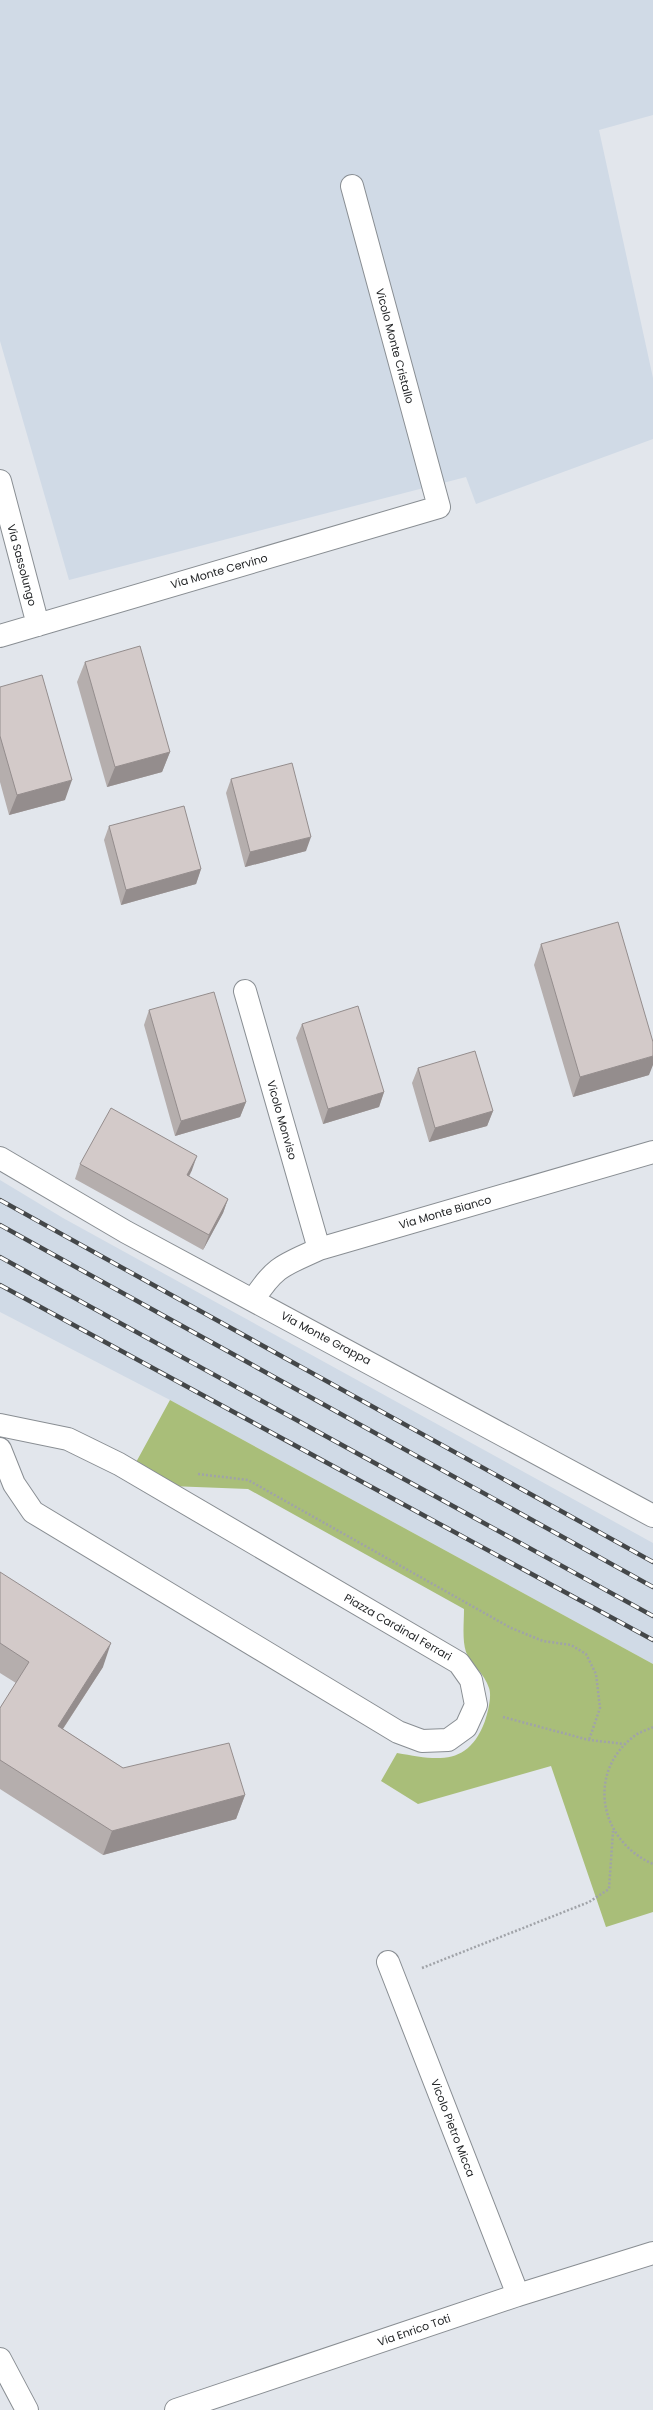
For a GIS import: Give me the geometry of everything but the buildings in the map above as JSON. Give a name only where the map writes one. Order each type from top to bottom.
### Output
[{"type":"street","name":"Vicolo Monte Cristallo","points":[[352,186],[439,507]]},
{"type":"street","name":"Via Sassolungo","points":[[0,481],[38,625]]},
{"type":"street","name":"Via Monte Cervino","points":[[0,636],[439,507]]},
{"type":"street","name":"Vicolo Monviso","points":[[245,991],[319,1249]]},
{"type":"street","name":"Via Monte Bianco","points":[[254,1299],[268,1277],[282,1266],[319,1249],[653,1152]]},
{"type":"street","name":"Via Monte Grappa","points":[[0,1158],[126,1232],[254,1299],[653,1516]]},
{"type":"street","name":"Piazza Cardinal Ferrari","points":[[0,1425],[68,1439],[119,1464],[459,1663],[471,1680],[476,1705],[466,1727],[448,1740],[422,1741],[392,1728],[33,1512],[14,1484],[0,1449]]},
{"type":"street","name":"Vicolo Pietro Micca","points":[[392,1970],[518,2295]]},
{"type":"street","name":"Via Enrico Toti","points":[[176,2410],[518,2295],[653,2253]]},
{"type":"street","points":[[0,2359],[27,2410]]},
{"type":"path","points":[[190,1473],[248,1480],[511,1628],[543,1642],[571,1645],[586,1654],[596,1674],[600,1708],[589,1740]]},
{"type":"path","points":[[495,1715],[589,1740],[625,1744]]},
{"type":"path","points":[[392,1970],[589,1902],[608,1889],[613,1831],[605,1807],[606,1777],[617,1753],[625,1744],[635,1735],[653,1727]]},
{"type":"path","points":[[613,1831],[638,1858],[653,1864]]},
{"type":"shaded area","points":[[0,0],[653,0],[653,115],[599,130],[653,378],[653,439],[476,504],[466,477],[69,580],[0,341]]},
{"type":"shaded area","points":[[0,1180],[63,1218],[653,1543],[653,1664],[170,1400],[0,1312]]},
{"type":"green space","points":[[170,1400],[653,1664],[653,1912],[606,1927],[551,1766],[418,1804],[381,1781],[397,1753],[438,1758],[450,1757],[460,1753],[470,1746],[478,1736],[485,1721],[490,1700],[490,1691],[484,1678],[466,1652],[464,1637],[464,1609],[248,1489],[170,1486],[134,1466]]},
{"type":"railway","points":[[0,1200],[653,1562]]},
{"type":"railway","points":[[0,1225],[653,1587]]},
{"type":"railway","points":[[0,1257],[653,1616]]},
{"type":"railway","points":[[0,1285],[653,1640]]}]
